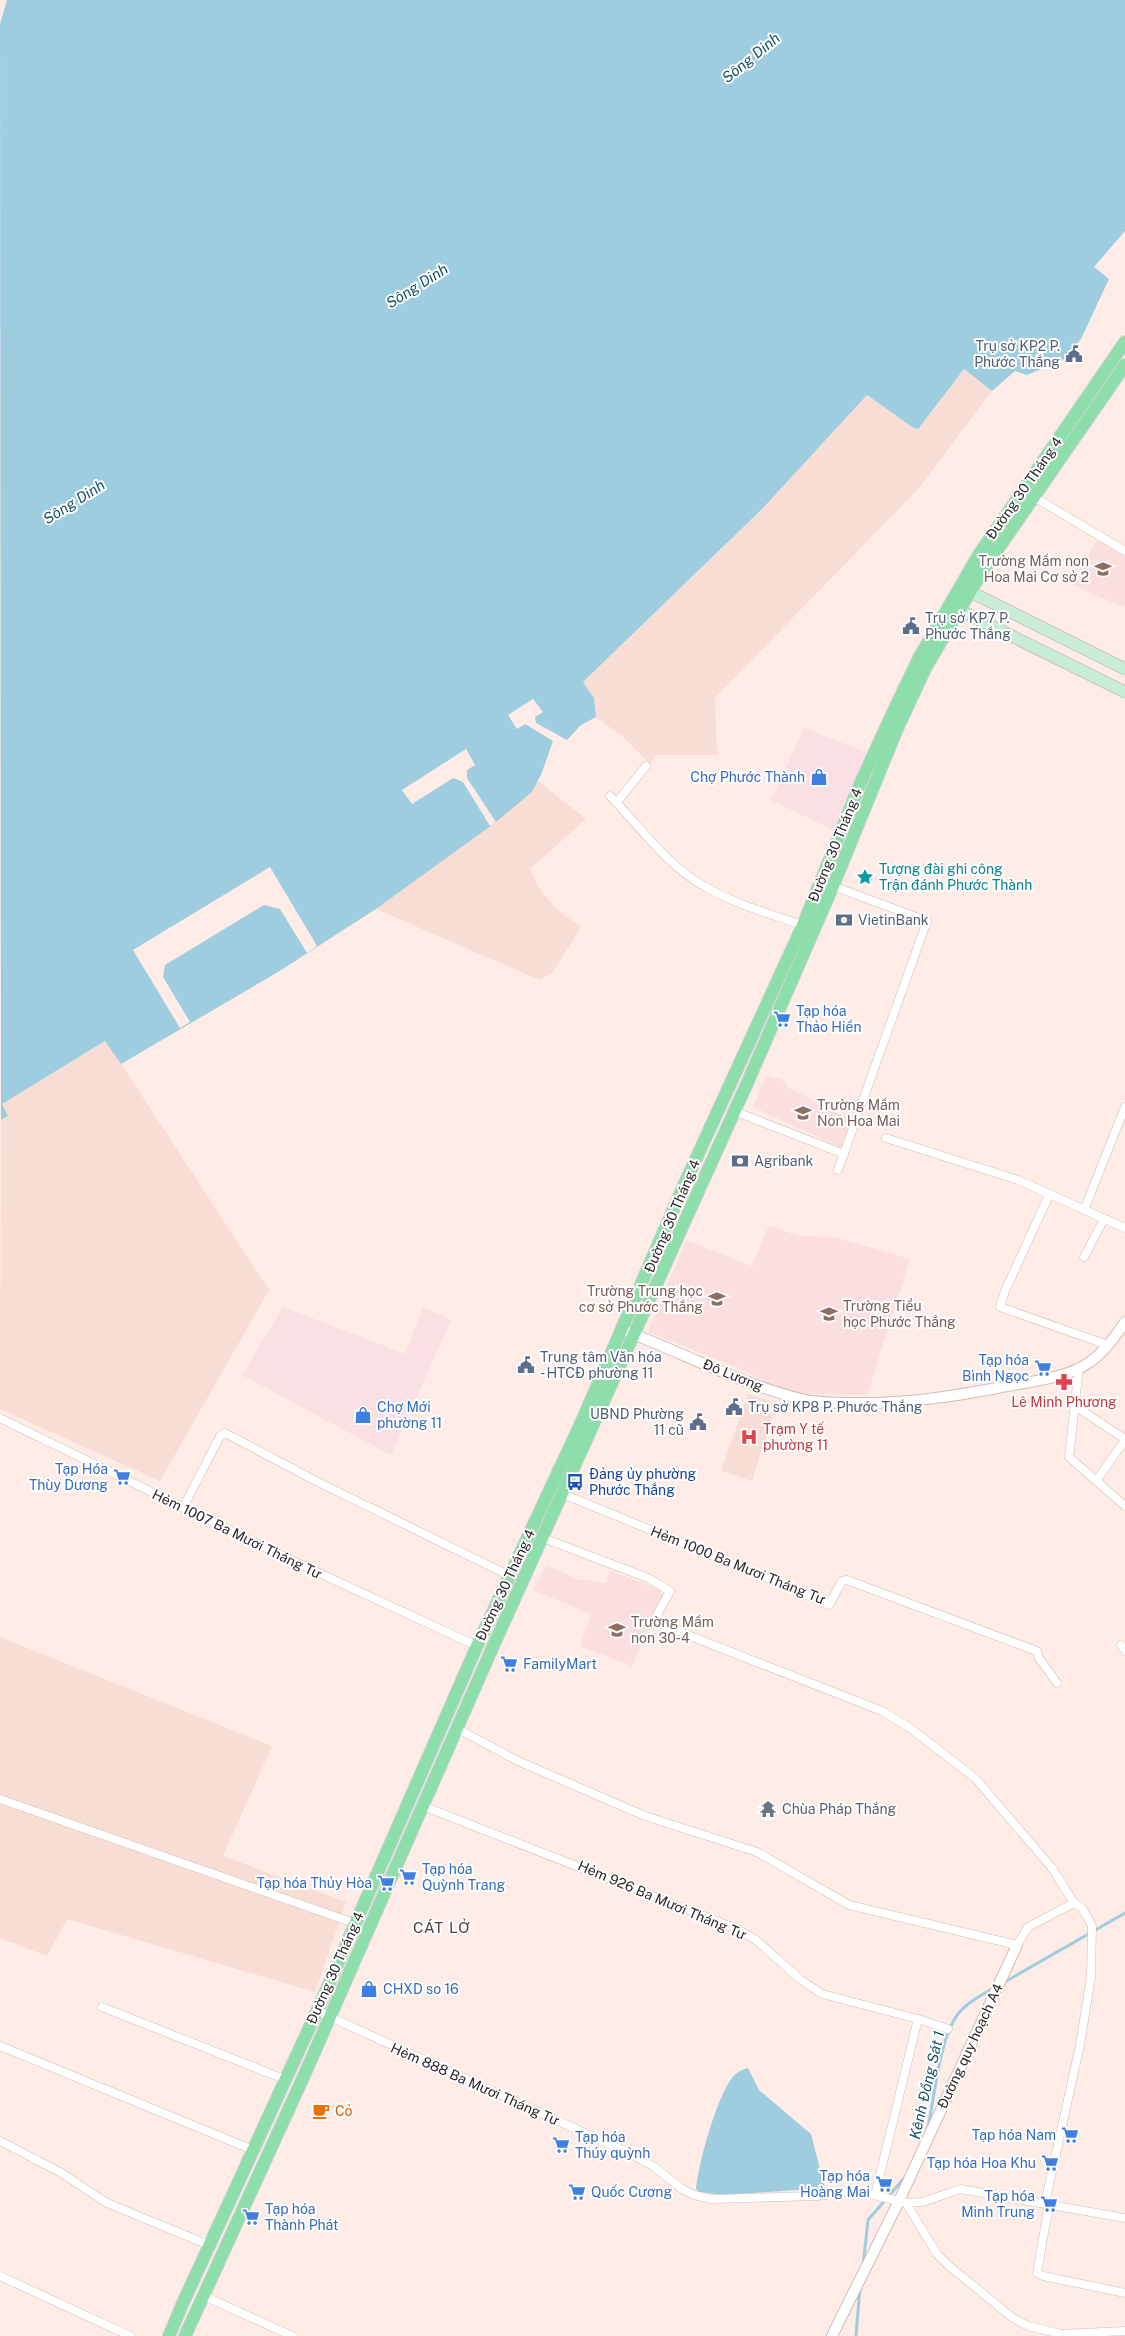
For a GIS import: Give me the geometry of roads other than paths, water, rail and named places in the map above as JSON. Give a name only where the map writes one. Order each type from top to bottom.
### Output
[{"type":"main road","name":"Đường 30 Tháng 4","points":[[185,2336],[635,1335],[697,1191],[749,1079],[859,803],[860,784],[919,658],[954,608],[983,559],[1125,342]]},
{"type":"main road","name":"Đường 30 Tháng 4","points":[[1001,534],[1034,497],[1125,364]]},
{"type":"main road","points":[[965,589],[1125,669]]},
{"type":"main road","points":[[954,608],[1125,692]]},
{"type":"main road","name":"Đường 30 Tháng 4","points":[[169,2336],[316,2011],[477,1646],[622,1330],[736,1071],[809,927]]},
{"type":"main road","points":[[736,1071],[749,1079]]},
{"type":"main road","points":[[354,1923],[369,1928]]},
{"type":"main road","points":[[209,2245],[224,2250]]},
{"type":"street","points":[[1034,497],[1125,551]]},
{"type":"street","points":[[616,802],[646,766]]},
{"type":"street","points":[[610,796],[653,844],[703,886],[754,909],[809,927]]},
{"type":"street","points":[[827,884],[927,921],[838,1170]]},
{"type":"street","points":[[1084,1210],[1125,1108]]},
{"type":"street","points":[[734,1111],[844,1154]]},
{"type":"street","points":[[886,1138],[1018,1180],[1125,1228]]},
{"type":"street","points":[[1049,1195],[1005,1291],[1000,1307],[1108,1345]]},
{"type":"street","points":[[1084,1257],[1104,1219]]},
{"type":"street","name":"Đô Lương","points":[[622,1330],[760,1386],[819,1403],[912,1402],[1040,1380],[1069,1372],[1089,1362],[1108,1345],[1125,1322]]},
{"type":"street","points":[[1079,1367],[1069,1457],[1125,1506]]},
{"type":"street","points":[[1075,1406],[1125,1440],[1096,1481]]},
{"type":"street","name":"Hẻm 1007 Ba Mươi Tháng Tư","points":[[0,1418],[291,1560],[477,1646]]},
{"type":"street","points":[[183,1508],[220,1436],[225,1433],[316,1481],[510,1576]]},
{"type":"street","name":"Hẻm 1000 Ba Mươi Tháng Tư","points":[[563,1494],[780,1582],[829,1605],[842,1581],[847,1580],[1037,1651],[1039,1658],[1057,1683]]},
{"type":"street","points":[[543,1538],[648,1578],[670,1592],[658,1613],[657,1623],[882,1711],[897,1719],[975,1778],[1056,1872],[1074,1903],[1082,1908],[1092,1926],[1091,1977],[1074,2076],[1047,2204],[1037,2273],[1043,2276],[1125,2293]]},
{"type":"street","points":[[458,1729],[518,1761],[645,1816],[757,1852],[849,1905],[1017,1945],[1028,1927],[1074,1903]]},
{"type":"street","points":[[0,1799],[354,1923]]},
{"type":"street","name":"Hẻm 926 Ba Mươi Tháng Tư","points":[[423,1806],[737,1929],[756,1940],[801,1980],[822,1994],[918,2019],[948,2029]]},
{"type":"street","name":"Đường quy hoạch A4","points":[[832,2336],[902,2202],[1017,1945]]},
{"type":"street","points":[[102,2007],[284,2079]]},
{"type":"street","name":"Hẻm 888 Ba Mươi Tháng Tư","points":[[316,2011],[631,2154],[653,2166],[682,2189],[694,2195],[712,2199],[817,2196],[858,2191],[902,2202],[923,2202],[960,2189],[1125,2218]]},
{"type":"street","points":[[875,2195],[918,2019]]},
{"type":"street","points":[[0,2046],[252,2150]]},
{"type":"street","points":[[0,2141],[60,2172],[108,2203],[209,2245]]},
{"type":"street","points":[[902,2202],[937,2254],[1013,2318],[1028,2326],[1061,2334],[1125,2332]]},
{"type":"street","points":[[0,2276],[130,2336]]},
{"type":"street","points":[[202,2295],[292,2336]]},
{"type":"water","name":"Sông Dinh","points":[[7,0],[1125,0],[1125,231],[1094,267],[1109,279],[1081,339],[1063,360],[1027,375],[1015,371],[992,391],[964,369],[918,429],[912,427],[867,395],[763,508],[583,682],[594,698],[596,717],[581,725],[567,740],[536,723],[535,717],[543,712],[533,699],[508,715],[517,729],[525,724],[553,741],[541,775],[532,792],[496,822],[376,909],[278,972],[121,1064],[105,1041],[2,1104],[8,1116],[1,1120],[0,24]]},
{"type":"water","points":[[748,2068],[759,2090],[811,2134],[825,2188],[725,2195],[699,2192],[696,2189],[700,2164],[708,2135],[723,2094],[734,2076]]},
{"type":"waterway","name":"Kênh Đồng Sát 1","points":[[1003,1983],[1125,1913]]},
{"type":"waterway","name":"Kênh Đồng Sát 1","points":[[928,2127],[938,2068],[946,2038],[952,2025],[958,2014],[966,2006],[993,1988]]},
{"type":"waterway","name":"Kênh Đồng Sát 1","points":[[863,2266],[868,2220],[906,2176]]},
{"type":"waterway","name":"Kênh Đồng Sát 1","points":[[856,2336],[860,2287]]},
{"type":"place","name":"Trụ sở KP2 P. Phước Thắng","points":[[1074,354]]},
{"type":"place","name":"Trường Mầm non Hoa Mai Cơ sở 2","points":[[1103,569]]},
{"type":"place","name":"Trụ sở KP7 P. Phước Thắng","points":[[911,626]]},
{"type":"place","name":"Chợ Phước Thành","points":[[819,777]]},
{"type":"place","name":"Tượng đài ghi công Trận đánh Phước Thành","points":[[865,877]]},
{"type":"place","name":"VietinBank","points":[[844,920]]},
{"type":"place","name":"Tạp hóa Thảo Hiền","points":[[782,1019]]},
{"type":"place","name":"Trường Mầm Non Hoa Mai","points":[[803,1113]]},
{"type":"place","name":"Agribank","points":[[740,1161]]},
{"type":"place","name":"Trường Trung học cơ sở Phước Thắng","points":[[717,1299]]},
{"type":"place","name":"Trường Tiểu học Phước Thắng","points":[[829,1314]]},
{"type":"place","name":"Trung tâm Văn hóa - HTCĐ phường 11","points":[[526,1365]]},
{"type":"place","name":"Tạp hóa Bình Ngọc","points":[[1043,1368]]},
{"type":"place","name":"Lê Minh Phương","points":[[1064,1382]]},
{"type":"place","name":"Trụ sở KP8 P. Phước Thắng","points":[[734,1407]]},
{"type":"place","name":"Chợ Mới phường 11","points":[[363,1415]]},
{"type":"place","name":"UBND Phường 11 cũ","points":[[698,1422]]},
{"type":"place","name":"Trạm Y tế phường 11","points":[[749,1437]]},
{"type":"place","name":"Tạp Hóa Thùy Dương","points":[[122,1477]]},
{"type":"place","name":"Đảng ủy phường Phước Thắng","points":[[575,1482]]},
{"type":"place","name":"Trường Mầm non 30-4","points":[[617,1630]]},
{"type":"place","name":"FamilyMart","points":[[509,1664]]},
{"type":"place","name":"Chùa Pháp Thắng","points":[[768,1809]]},
{"type":"place","name":"Tạp hóa Quỳnh Trang","points":[[408,1877]]},
{"type":"place","name":"Tạp hóa Thủy Hòa","points":[[386,1883]]},
{"type":"place","name":"CHXD so 16","points":[[369,1989]]},
{"type":"place","name":"Cỏ","points":[[321,2111]]},
{"type":"place","name":"Tạp hóa Nam","points":[[1070,2135]]},
{"type":"place","name":"Tạp hóa Thúy quỳnh","points":[[561,2145]]},
{"type":"place","name":"Tạp hóa Hoa Khu","points":[[1050,2163]]},
{"type":"place","name":"Tạp hóa Hoàng Mai","points":[[884,2184]]},
{"type":"place","name":"Quốc Cương","points":[[577,2192]]},
{"type":"place","name":"Tạp hóa Minh Trung","points":[[1049,2204]]},
{"type":"place","name":"Tạp hóa Thành Phát","points":[[251,2217]]},
{"type":"district","name":"CÁT LỞ","points":[[442,1928]]}]
